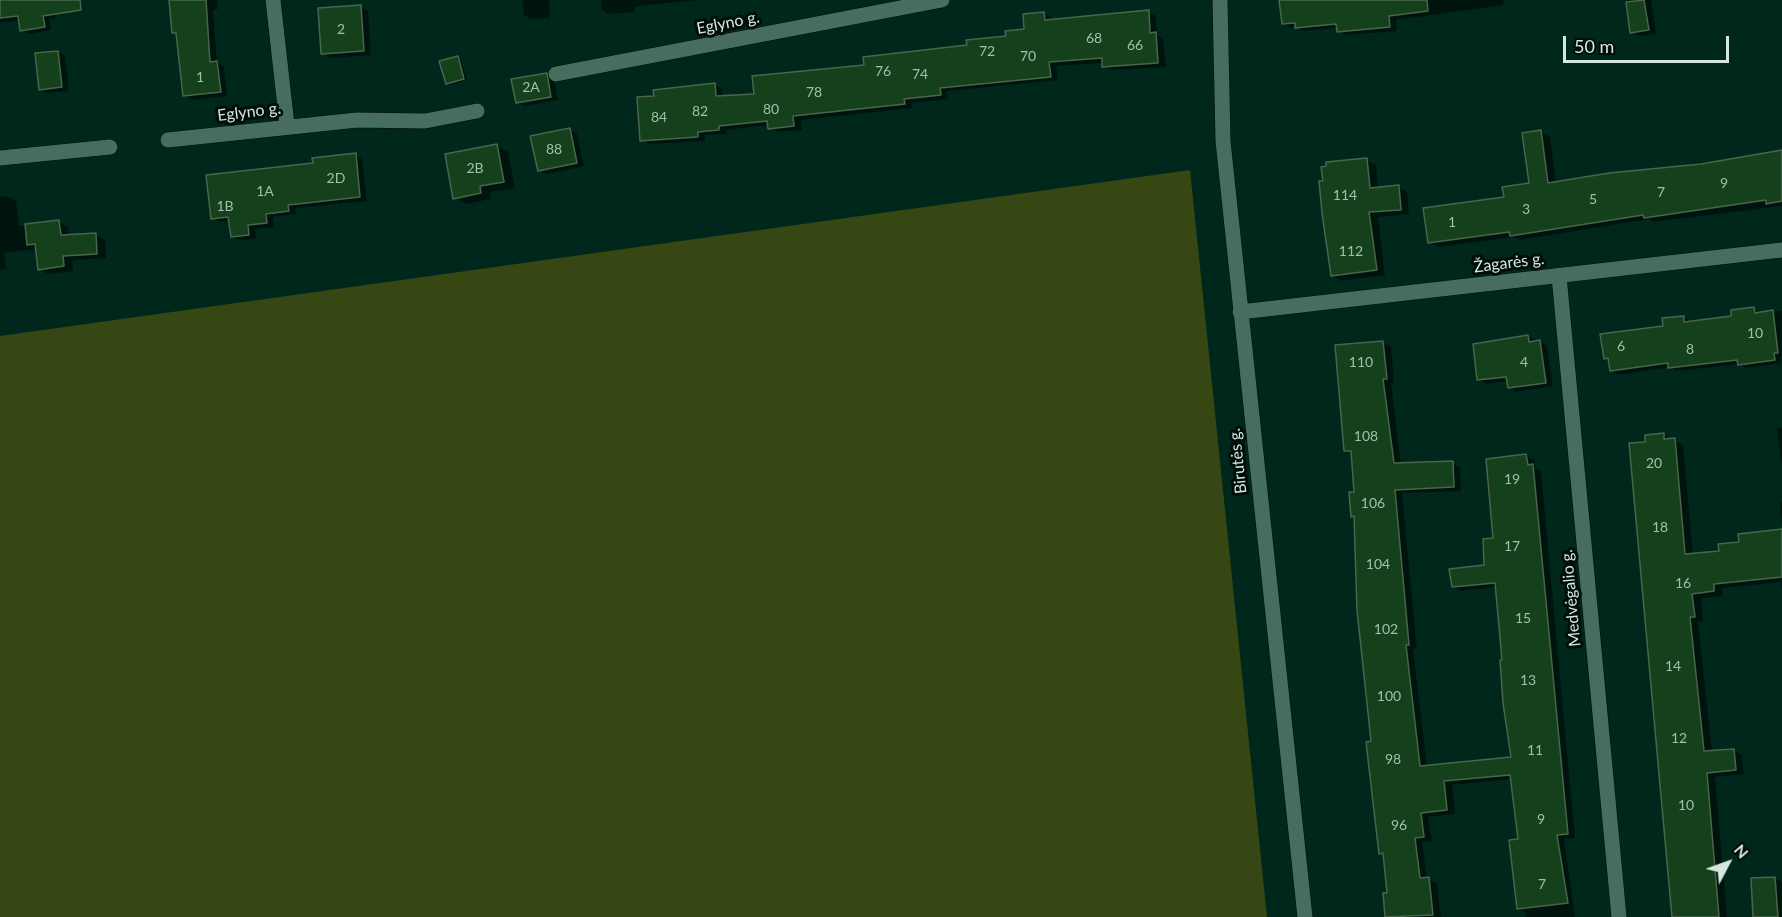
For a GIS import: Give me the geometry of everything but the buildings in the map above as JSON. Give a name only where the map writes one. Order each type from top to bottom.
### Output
[{"type":"street","points":[[273,0],[287,125]]},
{"type":"street","name":"Eglyno g.","points":[[556,75],[942,0]]},
{"type":"street","name":"Birutės g.","points":[[1220,0],[1223,141],[1305,917]]},
{"type":"street","name":"Eglyno g.","points":[[168,140],[287,125],[357,120],[425,121],[477,111]]},
{"type":"street","points":[[0,158],[110,147]]},
{"type":"street","name":"Žagarės g.","points":[[1240,312],[1782,250]]},
{"type":"street","name":"Medvėgalio g.","points":[[1559,276],[1618,917]]},
{"type":"green space","points":[[1190,170],[1267,917],[0,917],[0,336]]}]
